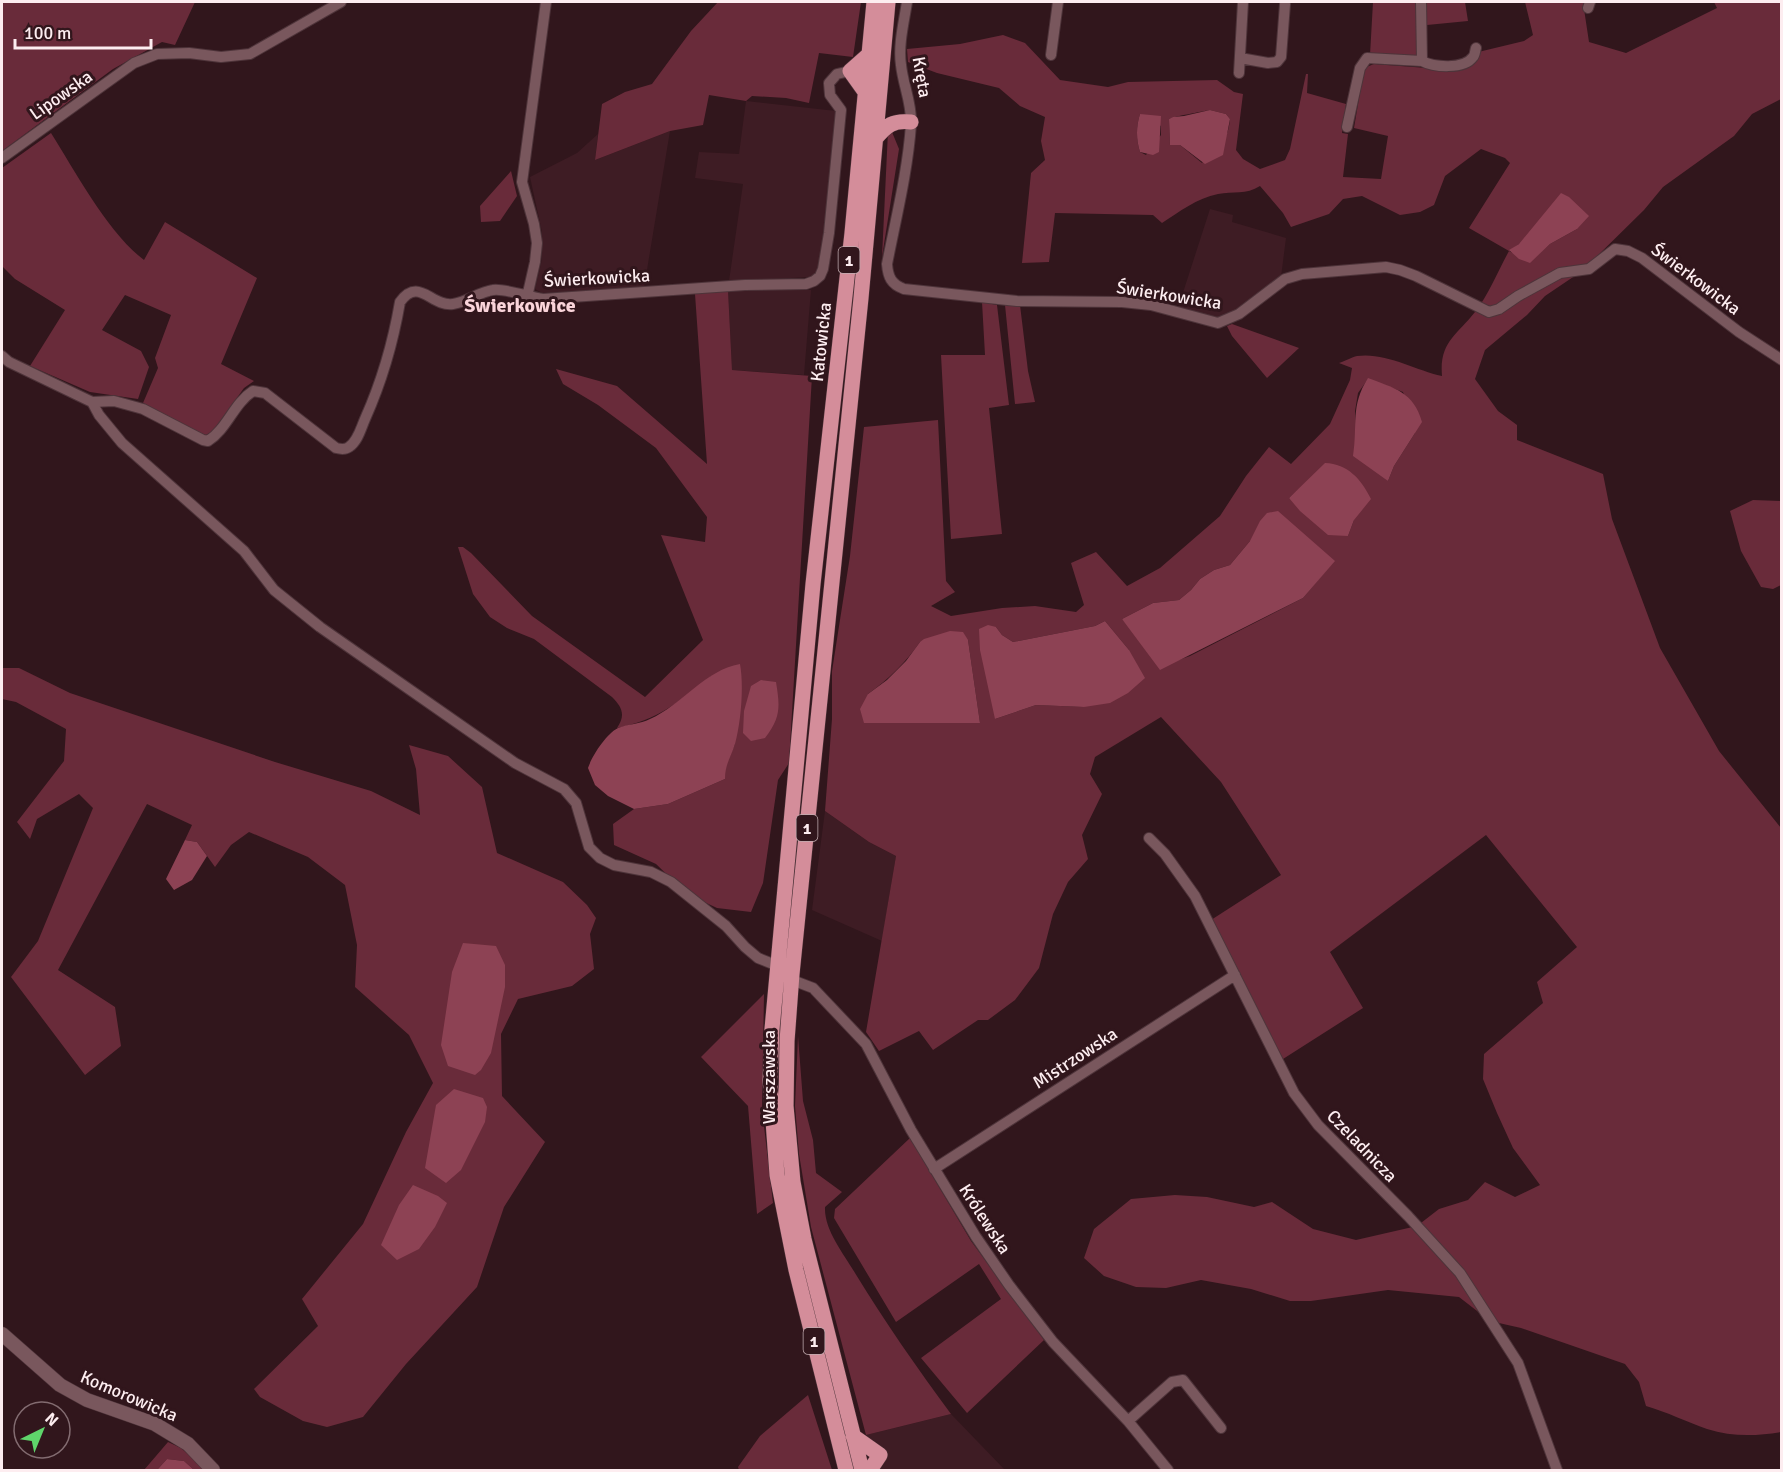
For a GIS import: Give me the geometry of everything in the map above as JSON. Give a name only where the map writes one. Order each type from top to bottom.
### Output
[{"type":"main road","name":"Katowicka","points":[[804,686],[874,2]]},
{"type":"main road","name":"Katowicka","points":[[822,676],[861,298],[888,2]]},
{"type":"main road","points":[[865,92],[850,71],[868,55]]},
{"type":"main road","points":[[875,139],[891,123],[911,122]]},
{"type":"main road","name":"Warszawska","points":[[822,676],[792,980],[787,1041],[786,1106],[794,1182],[807,1248],[862,1470]]},
{"type":"main road","name":"Warszawska","points":[[804,686],[778,966],[770,1080],[777,1175],[796,1270],[846,1470]]},
{"type":"main road","points":[[853,1436],[880,1455],[870,1470]]},
{"type":"street","name":"Lipowska","points":[[2,158],[134,63],[157,54],[189,53],[221,57],[250,54],[341,2]]},
{"type":"street","points":[[527,297],[537,243],[522,182],[546,2]]},
{"type":"street","name":"Kręta","points":[[907,2],[900,55],[903,81],[910,103],[911,122]]},
{"type":"street","points":[[1051,55],[1058,2]]},
{"type":"street","points":[[1239,73],[1243,2]]},
{"type":"street","points":[[1421,2],[1422,61]]},
{"type":"street","points":[[1240,58],[1268,63],[1277,62],[1281,57],[1285,4]]},
{"type":"street","points":[[1347,127],[1359,68],[1367,58],[1422,61],[1431,66],[1449,66],[1465,63],[1472,58],[1476,48]]},
{"type":"street","name":"Świerkowicka","points":[[2,356],[9,362],[92,402],[114,401],[138,407],[207,441],[217,433],[246,396],[253,391],[265,393],[336,448],[344,449],[351,446],[357,438],[373,402],[386,366],[400,302],[406,293],[421,292],[441,302],[453,304],[494,290],[506,290],[527,297],[543,299],[745,285],[806,284],[814,281],[824,269],[841,110],[830,95],[829,83],[837,74],[850,71]]},
{"type":"street","name":"Świerkowicka","points":[[911,122],[887,264],[890,280],[896,286],[904,289],[1017,301],[1141,304],[1218,323],[1239,314],[1285,279],[1302,274],[1386,267],[1416,276],[1489,312],[1499,309],[1560,273],[1589,268],[1615,249],[1628,251],[1642,258],[1738,332],[1782,360]]},
{"type":"street","points":[[92,402],[99,415],[129,450],[244,551],[274,590],[320,627],[515,763],[564,789],[576,803],[589,847],[600,858],[614,865],[651,872],[671,882],[726,926],[758,958],[778,966]]},
{"type":"street","name":"Czeladnicza","points":[[1149,837],[1183,877],[1195,896],[1294,1093],[1318,1125],[1460,1273],[1518,1363],[1557,1470]]},
{"type":"street","name":"Mistrzowska","points":[[934,1169],[1235,975]]},
{"type":"street","name":"Królewska","points":[[792,980],[813,988],[866,1044],[934,1169],[1009,1285],[1053,1342],[1128,1421],[1168,1470]]},
{"type":"street","name":"Komorowicka","points":[[2,1334],[46,1374],[73,1394],[155,1424],[188,1444],[213,1470]]},
{"type":"street","points":[[1128,1421],[1172,1382],[1183,1380],[1221,1428]]},
{"type":"shaded area","points":[[2,2],[195,2],[175,45],[162,42],[113,69],[2,151]]},
{"type":"shaded area","points":[[718,2],[861,2],[853,57],[819,53],[809,103],[786,98],[752,96],[746,101],[709,95],[703,125],[670,131],[595,160],[602,104],[625,92],[652,84],[691,31]]},
{"type":"shaded area","points":[[1373,2],[1418,2],[1418,58],[1370,55]]},
{"type":"shaded area","points":[[1426,2],[1465,2],[1468,21],[1427,25]]},
{"type":"shaded area","points":[[1525,2],[1586,2],[1584,9],[1589,42],[1626,53],[1717,8],[1714,2],[1781,2],[1781,99],[1752,114],[1734,136],[1663,187],[1644,210],[1582,271],[1545,296],[1527,315],[1485,350],[1475,379],[1498,411],[1517,425],[1517,440],[1603,474],[1612,519],[1660,648],[1719,751],[1781,828],[1781,1432],[1735,1435],[1707,1429],[1646,1406],[1639,1382],[1625,1364],[1521,1328],[1490,1321],[1459,1297],[1388,1290],[1311,1301],[1290,1301],[1251,1289],[1201,1280],[1166,1288],[1136,1287],[1104,1276],[1084,1258],[1094,1229],[1131,1199],[1175,1195],[1207,1197],[1254,1207],[1272,1202],[1313,1229],[1356,1240],[1417,1226],[1439,1209],[1468,1200],[1485,1182],[1515,1197],[1540,1185],[1513,1148],[1497,1113],[1483,1079],[1484,1054],[1543,1003],[1537,982],[1577,947],[1486,835],[1330,952],[1363,1008],[1283,1059],[1211,920],[1281,875],[1221,782],[1161,717],[1095,757],[1090,774],[1102,794],[1082,835],[1088,859],[1068,882],[1053,914],[1039,968],[1015,1000],[988,1020],[978,1020],[933,1050],[919,1031],[879,1051],[866,1032],[896,856],[869,842],[825,811],[832,719],[832,671],[850,556],[864,427],[938,420],[946,581],[955,592],[931,606],[951,616],[1002,608],[1035,606],[1076,612],[1084,605],[1071,563],[1096,552],[1127,586],[1160,568],[1220,516],[1246,476],[1269,447],[1291,464],[1330,424],[1350,380],[1352,368],[1339,363],[1357,356],[1368,355],[1400,362],[1442,376],[1443,355],[1446,347],[1480,305],[1509,251],[1469,228],[1510,163],[1505,158],[1481,149],[1445,176],[1434,205],[1420,212],[1400,215],[1362,196],[1343,199],[1329,214],[1291,227],[1283,213],[1260,186],[1250,191],[1218,194],[1203,199],[1162,223],[1153,215],[1055,213],[1049,262],[1022,263],[1031,173],[1045,160],[1041,141],[1045,117],[1020,106],[999,88],[937,73],[908,62],[907,49],[960,44],[1003,35],[1025,43],[1060,80],[1108,87],[1128,82],[1217,80],[1234,92],[1243,94],[1236,150],[1243,159],[1260,169],[1285,160],[1290,149],[1306,74],[1308,74],[1307,93],[1346,104],[1342,133],[1348,134],[1343,177],[1381,179],[1388,136],[1354,128],[1364,68],[1374,64],[1440,69],[1460,67],[1470,54],[1524,41],[1533,35]],"holes":[[[1210,110],[1226,114],[1230,119],[1224,139],[1202,163],[1180,145],[1170,145],[1169,119]],[[1140,114],[1161,126],[1161,135],[1146,155],[1140,152],[1138,124]],[[1577,229],[1550,244],[1530,262],[1509,251],[1519,244]],[[1368,379],[1403,392],[1415,433],[1394,466],[1388,481],[1356,439],[1355,411],[1358,393]],[[1300,488],[1354,520],[1348,536],[1289,498]],[[1250,541],[1334,561],[1303,598],[1190,656],[1170,663],[1122,619],[1153,603],[1179,600],[1200,579],[1214,570],[1230,565]],[[1105,621],[1129,650],[1084,707],[1036,705],[995,719],[996,627],[1002,635],[1013,642],[1095,626]],[[968,640],[980,723],[891,722],[868,694],[896,670],[920,642]]]},
{"type":"shaded area","points":[[746,101],[836,111],[832,169],[819,269],[811,277],[729,281],[743,184],[695,178],[699,152],[739,154]]},
{"type":"shaded area","points":[[1210,110],[1226,114],[1230,119],[1223,155],[1205,164],[1180,145],[1170,145],[1169,119]]},
{"type":"shaded area","points":[[1140,114],[1161,116],[1159,152],[1153,155],[1140,152],[1137,133]]},
{"type":"shaded area","points":[[670,131],[644,288],[542,293],[535,289],[542,259],[542,232],[530,177],[577,153],[598,134],[595,160]]},
{"type":"shaded area","points":[[888,131],[892,132],[899,149],[882,257]]},
{"type":"shaded area","points":[[51,133],[105,218],[144,260],[165,222],[257,278],[221,364],[254,381],[244,388],[213,431],[206,435],[195,432],[143,403],[158,368],[155,358],[171,315],[125,295],[102,330],[141,351],[149,367],[138,399],[90,392],[30,366],[65,310],[15,279],[2,266],[2,168]]},
{"type":"shaded area","points":[[511,171],[517,196],[500,221],[481,222],[480,206]]},
{"type":"shaded area","points":[[1561,193],[1569,197],[1589,216],[1577,229],[1550,244],[1530,263],[1519,259],[1509,250],[1519,244]]},
{"type":"shaded area","points":[[1210,209],[1233,215],[1232,222],[1286,238],[1281,277],[1223,320],[1178,308]]},
{"type":"shaded area","points":[[728,290],[811,290],[804,375],[732,370]]},
{"type":"shaded area","points":[[728,290],[732,370],[812,376],[789,763],[778,780],[763,883],[751,912],[717,908],[687,894],[656,864],[614,845],[613,824],[634,809],[668,804],[725,779],[725,767],[735,744],[711,676],[667,709],[631,725],[617,728],[622,711],[612,697],[534,639],[507,628],[490,617],[473,594],[458,547],[463,547],[471,553],[532,616],[645,697],[703,640],[661,535],[705,542],[707,517],[656,448],[598,405],[563,384],[556,369],[617,386],[707,464],[695,294]]},
{"type":"shaded area","points":[[982,302],[997,305],[1009,405],[989,408],[1002,534],[951,539],[941,355],[985,355]]},
{"type":"shaded area","points":[[1005,305],[1020,305],[1028,371],[1035,402],[1015,404]]},
{"type":"shaded area","points":[[1232,324],[1299,348],[1267,378],[1232,336],[1227,326]]},
{"type":"shaded area","points":[[1368,378],[1402,392],[1414,404],[1422,422],[1394,466],[1388,481],[1353,456],[1357,407],[1362,388]]},
{"type":"shaded area","points":[[1325,463],[1340,466],[1353,474],[1371,499],[1354,520],[1348,536],[1328,535],[1300,511],[1289,498]]},
{"type":"shaded area","points":[[1753,500],[1781,501],[1781,585],[1773,589],[1761,587],[1741,551],[1730,511]]},
{"type":"shaded area","points":[[1278,511],[1335,561],[1303,598],[1160,670],[1122,619],[1153,603],[1179,600],[1200,579],[1214,570],[1230,565],[1250,541],[1260,521],[1267,513]]},
{"type":"shaded area","points":[[1105,621],[1129,650],[1145,678],[1128,693],[1110,703],[1084,707],[1036,705],[995,719],[980,650],[979,629],[988,625],[996,627],[1002,635],[1013,642],[1095,626]]},
{"type":"shaded area","points":[[950,631],[963,632],[968,640],[980,723],[864,723],[860,709],[868,694],[887,680],[906,661],[920,642]]},
{"type":"shaded area","points":[[740,664],[742,693],[740,715],[725,779],[668,804],[634,809],[608,796],[595,785],[588,768],[600,746],[613,731],[646,721],[662,713],[716,673]]},
{"type":"shaded area","points":[[2,668],[19,668],[70,693],[275,762],[371,791],[420,815],[416,769],[409,745],[448,756],[482,787],[497,853],[563,882],[587,905],[596,918],[590,934],[594,969],[572,986],[518,999],[501,1034],[502,1096],[545,1142],[504,1207],[477,1287],[406,1364],[363,1417],[327,1427],[303,1421],[260,1397],[254,1389],[318,1326],[302,1299],[363,1224],[406,1132],[433,1083],[409,1035],[355,987],[357,945],[345,885],[308,857],[249,832],[231,845],[215,867],[197,842],[185,840],[192,825],[147,804],[58,970],[115,1007],[121,1046],[85,1075],[11,977],[38,941],[93,808],[79,794],[37,819],[30,839],[17,822],[64,761],[66,729],[16,702],[2,699]]},
{"type":"shaded area","points":[[761,680],[776,682],[778,712],[765,738],[751,741],[743,733],[744,711],[751,686]]},
{"type":"shaded area","points":[[825,811],[869,842],[896,856],[882,941],[812,910]]},
{"type":"shaded area","points":[[185,840],[197,842],[207,856],[192,880],[174,890],[166,879]]},
{"type":"shaded area","points":[[463,943],[496,946],[505,965],[505,987],[491,1053],[481,1070],[475,1075],[448,1066],[441,1045],[452,972]]},
{"type":"shaded area","points":[[764,994],[762,1109],[773,1203],[757,1214],[748,1106],[701,1057]]},
{"type":"shaded area","points":[[798,1036],[803,1101],[813,1140],[816,1173],[842,1192],[825,1207],[831,1233],[890,1327],[951,1414],[866,1435],[811,1227],[799,1154],[795,1106]]},
{"type":"shaded area","points":[[454,1089],[483,1098],[487,1107],[485,1122],[461,1170],[446,1183],[425,1168],[436,1105]]},
{"type":"shaded area","points":[[910,1138],[971,1241],[1044,1340],[967,1413],[921,1358],[1001,1299],[979,1264],[896,1322],[834,1218],[835,1209]]},
{"type":"shaded area","points":[[413,1185],[438,1196],[447,1203],[435,1227],[419,1249],[397,1260],[381,1245],[399,1205]]},
{"type":"shaded area","points":[[808,1395],[832,1470],[739,1470],[738,1467],[760,1436]]},
{"type":"shaded area","points":[[951,1414],[1005,1470],[875,1470],[866,1435]]},
{"type":"shaded area","points":[[168,1442],[181,1448],[206,1470],[194,1470],[184,1461],[167,1459],[157,1470],[144,1470]]},
{"type":"shaded area","points":[[167,1459],[184,1461],[194,1470],[157,1470]]},
{"type":"district","name":"Świerkowice","points":[[520,305]]}]
